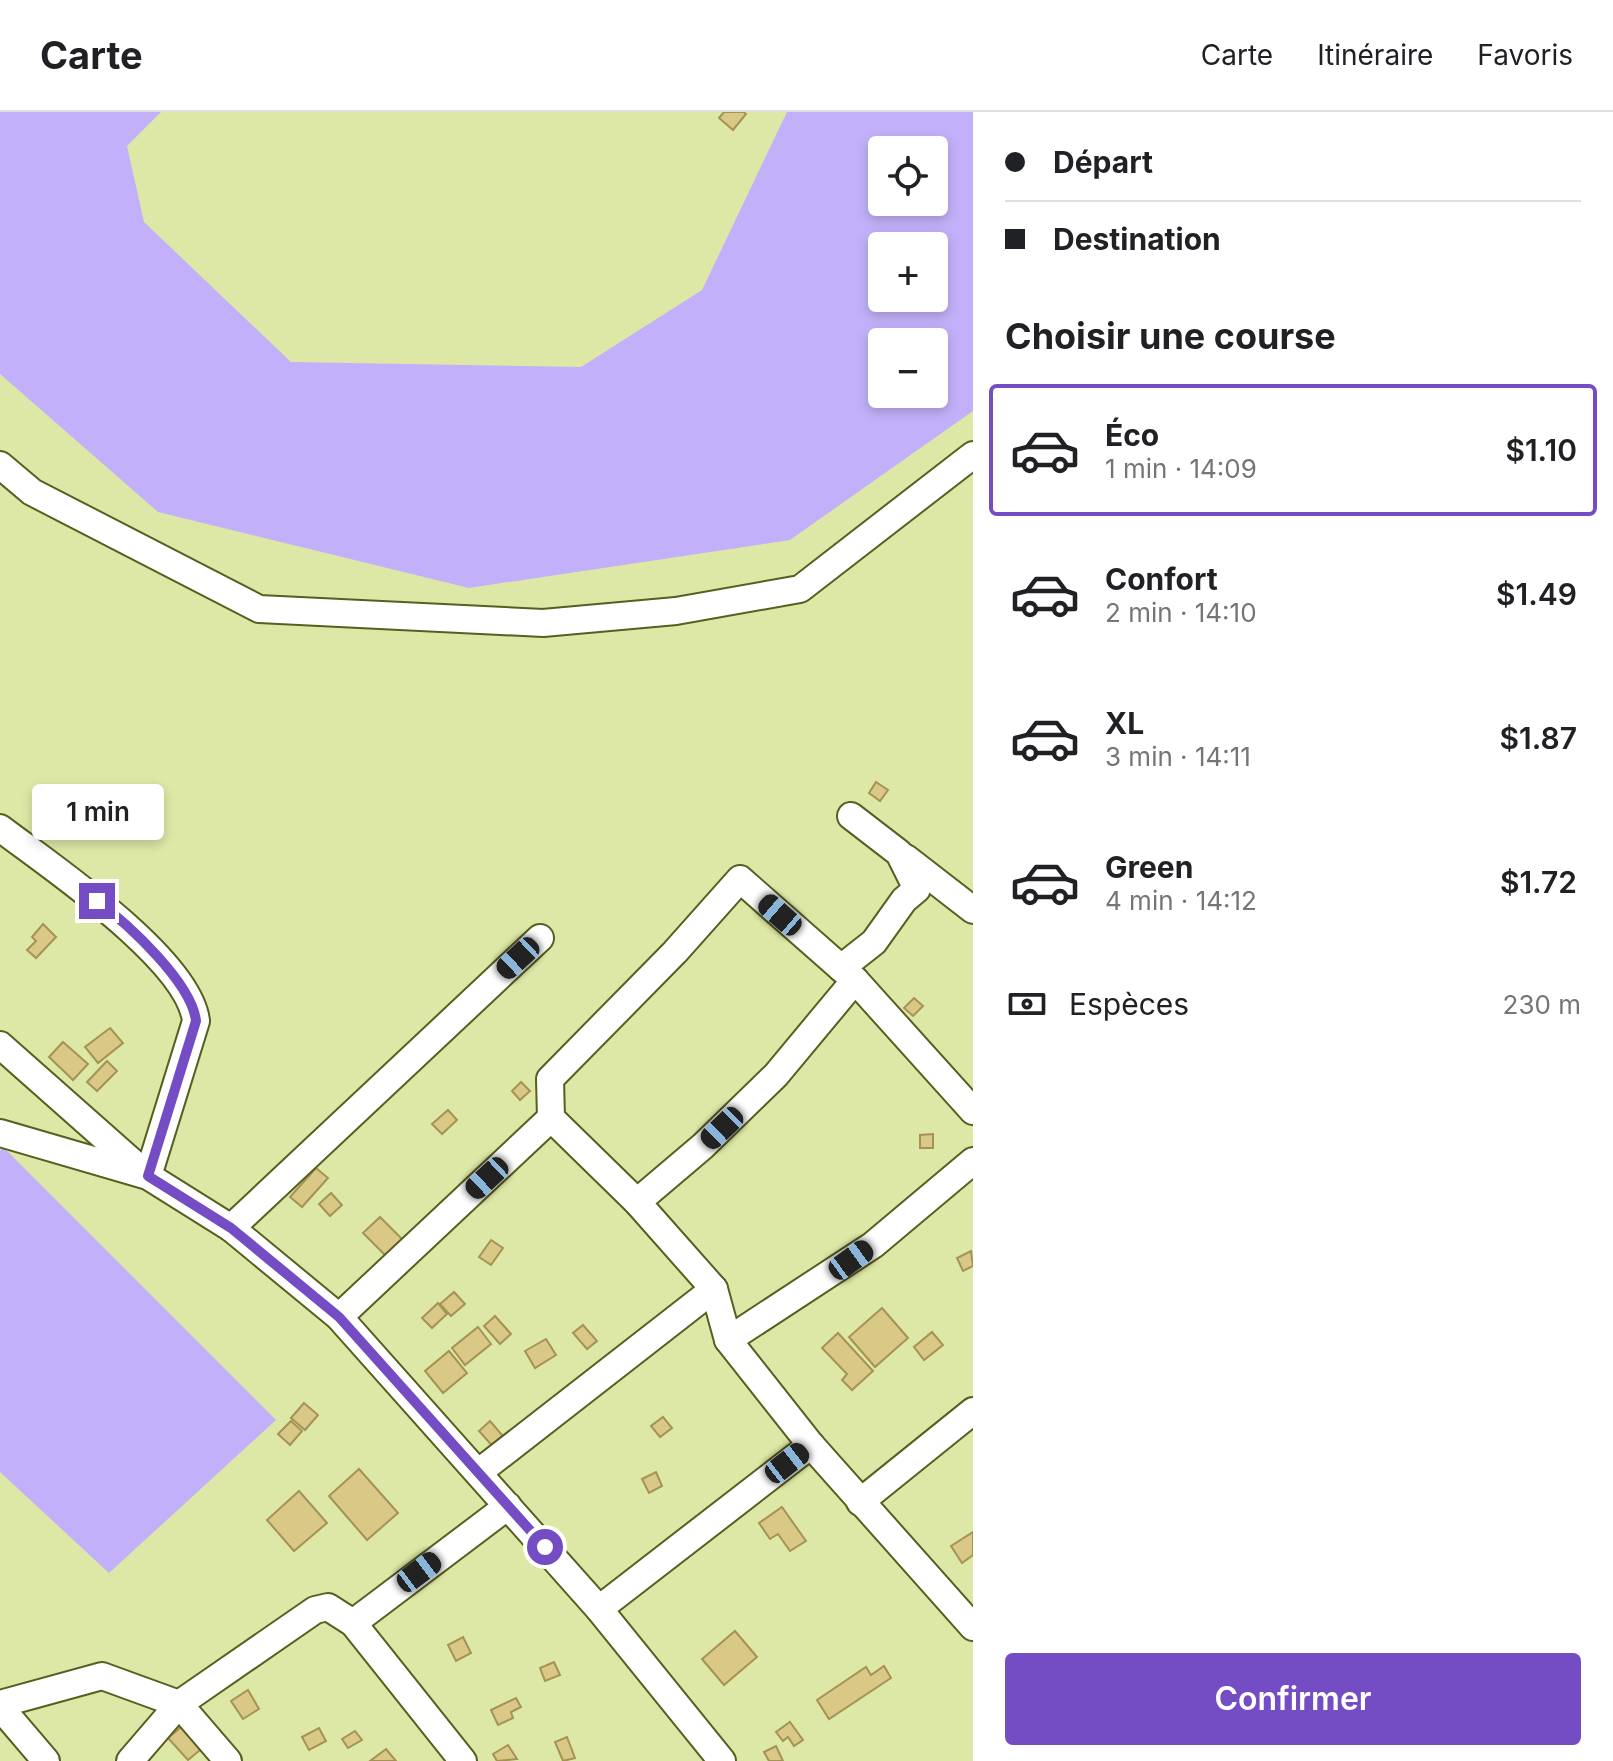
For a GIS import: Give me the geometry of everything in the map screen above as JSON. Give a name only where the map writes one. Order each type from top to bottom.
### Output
[{"type":"street","points":[[0,465],[32,492],[259,609],[543,623],[676,611],[800,589],[973,455]]},
{"type":"street","points":[[851,816],[973,910]]},
{"type":"street","points":[[0,828],[121,919],[186,992],[194,1007],[196,1021],[148,1176]]},
{"type":"street","points":[[637,1202],[703,1146],[776,1075],[904,900],[917,889],[899,853]]},
{"type":"street","points":[[973,1111],[848,974],[740,879],[675,952],[550,1079],[551,1118],[637,1202],[714,1289],[728,1340],[811,1445],[973,1627]]},
{"type":"street","points":[[231,1228],[540,938]]},
{"type":"street","points":[[0,1045],[148,1176],[231,1228],[339,1317],[599,1609],[722,1761]]},
{"type":"street","points":[[339,1317],[551,1118]]},
{"type":"street","points":[[0,1133],[148,1176]]},
{"type":"street","points":[[728,1340],[873,1245],[973,1161]]},
{"type":"street","points":[[479,1472],[714,1289]]},
{"type":"street","points":[[860,1502],[973,1411]]},
{"type":"street","points":[[599,1609],[811,1445]]},
{"type":"street","points":[[353,1623],[508,1506]]},
{"type":"street","points":[[130,1761],[179,1704],[315,1610],[328,1607],[353,1623],[463,1761]]},
{"type":"street","points":[[46,1761],[0,1706],[102,1676],[179,1704],[228,1761]]},
{"type":"shaded area","points":[[0,112],[161,112],[127,146],[144,222],[291,362],[581,367],[702,290],[787,112],[973,112],[973,411],[790,540],[469,588],[158,512],[0,374]]},
{"type":"shaded area","points":[[3,1147],[276,1420],[109,1573],[0,1472],[0,1151]]},
{"type":"building","points":[[724,112],[746,114],[733,130],[719,118]]},
{"type":"building","points":[[876,782],[888,790],[880,801],[869,793]]},
{"type":"building","points":[[43,924],[56,937],[36,958],[27,950],[36,941],[32,937]]},
{"type":"building","points":[[914,998],[923,1006],[913,1016],[904,1008]]},
{"type":"building","points":[[110,1028],[123,1043],[98,1063],[85,1047]]},
{"type":"building","points":[[63,1042],[88,1064],[73,1080],[49,1057]]},
{"type":"building","points":[[107,1061],[117,1071],[97,1091],[87,1082]]},
{"type":"building","points":[[521,1082],[530,1091],[520,1100],[512,1091]]},
{"type":"building","points":[[448,1110],[457,1120],[442,1134],[432,1124]]},
{"type":"building","points":[[933,1134],[933,1148],[920,1148],[920,1135]]},
{"type":"building","points":[[316,1168],[328,1178],[302,1207],[290,1197]]},
{"type":"building","points":[[331,1193],[342,1205],[330,1216],[319,1204]]},
{"type":"building","points":[[380,1217],[403,1240],[386,1256],[363,1233]]},
{"type":"building","points":[[491,1240],[503,1248],[491,1265],[479,1257]]},
{"type":"building","points":[[971,1251],[973,1266],[963,1271],[957,1258]]},
{"type":"building","points":[[454,1292],[465,1304],[451,1316],[440,1304]]},
{"type":"building","points":[[438,1303],[447,1314],[432,1328],[422,1318]]},
{"type":"building","points":[[882,1308],[908,1338],[875,1367],[849,1337]]},
{"type":"building","points":[[495,1316],[511,1334],[500,1344],[484,1326]]},
{"type":"building","points":[[583,1325],[597,1341],[587,1349],[573,1333]]},
{"type":"building","points":[[478,1327],[491,1344],[465,1365],[452,1348]]},
{"type":"building","points":[[932,1332],[943,1345],[924,1360],[914,1347]]},
{"type":"building","points":[[838,1333],[873,1371],[852,1390],[842,1380],[847,1374],[822,1348]]},
{"type":"building","points":[[546,1339],[556,1355],[535,1368],[525,1351]]},
{"type":"building","points":[[449,1351],[467,1373],[443,1393],[425,1371]]},
{"type":"building","points":[[304,1403],[318,1415],[305,1430],[291,1418]]},
{"type":"building","points":[[663,1417],[672,1428],[660,1437],[651,1426]]},
{"type":"building","points":[[291,1421],[302,1431],[290,1445],[278,1434]]},
{"type":"building","points":[[490,1421],[508,1442],[497,1451],[479,1431]]},
{"type":"building","points":[[359,1469],[398,1513],[367,1540],[329,1496]]},
{"type":"building","points":[[656,1472],[662,1486],[649,1493],[642,1479]]},
{"type":"building","points":[[299,1491],[327,1523],[294,1551],[267,1520]]},
{"type":"building","points":[[782,1507],[806,1541],[790,1551],[778,1534],[770,1539],[759,1523]]},
{"type":"building","points":[[973,1532],[973,1555],[962,1563],[951,1546]]},
{"type":"building","points":[[735,1631],[757,1657],[724,1685],[702,1659]]},
{"type":"building","points":[[463,1637],[471,1653],[456,1661],[448,1645]]},
{"type":"building","points":[[554,1662],[560,1675],[545,1681],[540,1668]]},
{"type":"building","points":[[884,1666],[891,1678],[829,1719],[817,1700],[866,1667],[871,1675]]},
{"type":"building","points":[[248,1690],[259,1709],[243,1719],[231,1701]]},
{"type":"building","points":[[516,1698],[521,1707],[511,1712],[513,1718],[498,1725],[491,1710]]},
{"type":"building","points":[[790,1722],[803,1740],[794,1746],[788,1737],[783,1741],[776,1732]]},
{"type":"building","points":[[185,1724],[205,1746],[188,1760],[168,1738]]},
{"type":"building","points":[[319,1728],[326,1741],[309,1750],[302,1737]]},
{"type":"building","points":[[355,1731],[362,1740],[348,1748],[342,1739]]},
{"type":"building","points":[[567,1737],[575,1758],[563,1761],[555,1742]]},
{"type":"building","points":[[508,1745],[517,1759],[497,1761],[493,1754]]},
{"type":"building","points":[[776,1746],[783,1761],[769,1761],[764,1752]]},
{"type":"building","points":[[386,1749],[396,1761],[370,1761]]},
{"type":"route","points":[[97,901],[121,919],[186,992],[194,1007],[196,1021],[148,1176],[231,1228],[339,1317],[545,1547]]}]
